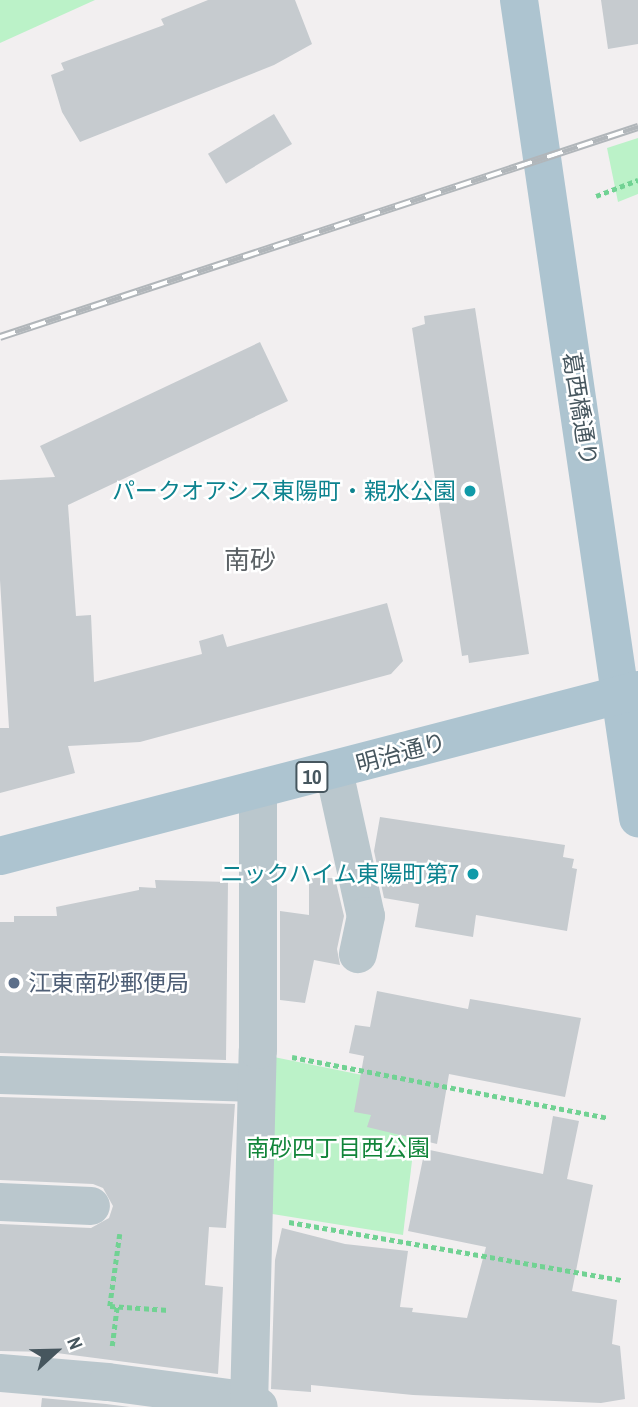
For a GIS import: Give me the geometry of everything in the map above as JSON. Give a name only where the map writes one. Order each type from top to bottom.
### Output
[{"type":"main road","name":"葛西橋通り","points":[[519,0],[630,692],[638,818]]},
{"type":"main road","name":"明治通り","points":[[0,856],[630,692]]},
{"type":"street","points":[[334,771],[366,916],[358,954]]},
{"type":"street","points":[[0,1373],[108,1382],[252,1406],[258,791]]},
{"type":"street","points":[[0,1075],[257,1067]]},
{"type":"street","points":[[0,1202],[91,1206]]},
{"type":"path","points":[[596,196],[638,180]]},
{"type":"path","points":[[257,1067],[608,1118]]},
{"type":"path","points":[[254,1216],[622,1280]]},
{"type":"path","points":[[120,1234],[110,1306],[169,1310]]},
{"type":"green space","points":[[0,0],[95,0],[0,43]]},
{"type":"green space","points":[[638,138],[638,194],[618,202],[607,148]]},
{"type":"green space","name":"南砂四丁目西公園","points":[[264,1055],[421,1087],[403,1235],[260,1212]]},
{"type":"building","points":[[208,0],[295,0],[312,44],[274,65],[80,142],[62,112],[51,75],[64,70],[61,63],[164,25],[161,19]]},
{"type":"building","points":[[601,0],[638,0],[638,44],[608,49]]},
{"type":"building","points":[[274,114],[292,144],[226,184],[208,154]]},
{"type":"building","name":"パークオアシス東陽町・親水公園","points":[[475,308],[529,654],[469,663],[468,655],[462,656],[412,328],[425,324],[424,316]]},
{"type":"building","points":[[260,342],[288,401],[68,505],[76,616],[91,615],[94,682],[202,654],[199,641],[223,634],[227,647],[387,603],[403,661],[391,674],[140,742],[68,746],[75,773],[0,793],[0,728],[9,728],[0,580],[0,480],[55,477],[40,446]]},
{"type":"building","name":"ニックハイム東陽町第7","points":[[380,817],[565,845],[563,857],[574,859],[572,868],[577,869],[567,931],[476,915],[473,937],[415,927],[419,904],[384,898],[374,851]]},
{"type":"building","points":[[309,878],[335,878],[344,916],[337,949],[340,965],[314,960],[305,1003],[280,1000],[280,911],[309,915]]},
{"type":"building","points":[[155,880],[228,882],[226,1060],[0,1053],[0,922],[14,922],[14,916],[57,916],[56,907],[139,890],[139,887],[156,888]]},
{"type":"building","points":[[377,991],[468,1009],[470,999],[581,1018],[565,1097],[449,1074],[437,1144],[367,1127],[371,1115],[354,1112],[364,1056],[349,1053],[355,1025],[370,1027]]},
{"type":"building","points":[[0,1097],[235,1104],[226,1228],[209,1227],[205,1285],[223,1287],[218,1374],[49,1352],[0,1351],[0,1224],[91,1228],[109,1218],[113,1206],[103,1188],[93,1184],[0,1180]]},
{"type":"building","points":[[553,1116],[579,1121],[567,1179],[593,1185],[572,1291],[617,1300],[612,1344],[620,1346],[625,1399],[601,1403],[413,1395],[311,1385],[311,1392],[271,1389],[275,1260],[282,1228],[345,1244],[408,1251],[400,1307],[413,1308],[412,1312],[467,1318],[486,1247],[408,1231],[425,1149],[543,1174]]},
{"type":"building","points":[[42,1398],[106,1404],[130,1407],[41,1407]]},
{"type":"railway","points":[[0,337],[638,127]]},
{"type":"place","name":"パークオアシス東陽町・親水公園","points":[[470,491]]},
{"type":"place","name":"ニックハイム東陽町第7","points":[[473,874]]},
{"type":"place","name":"江東南砂郵便局","points":[[14,983]]},
{"type":"district","name":"南砂","points":[[250,560]]}]
